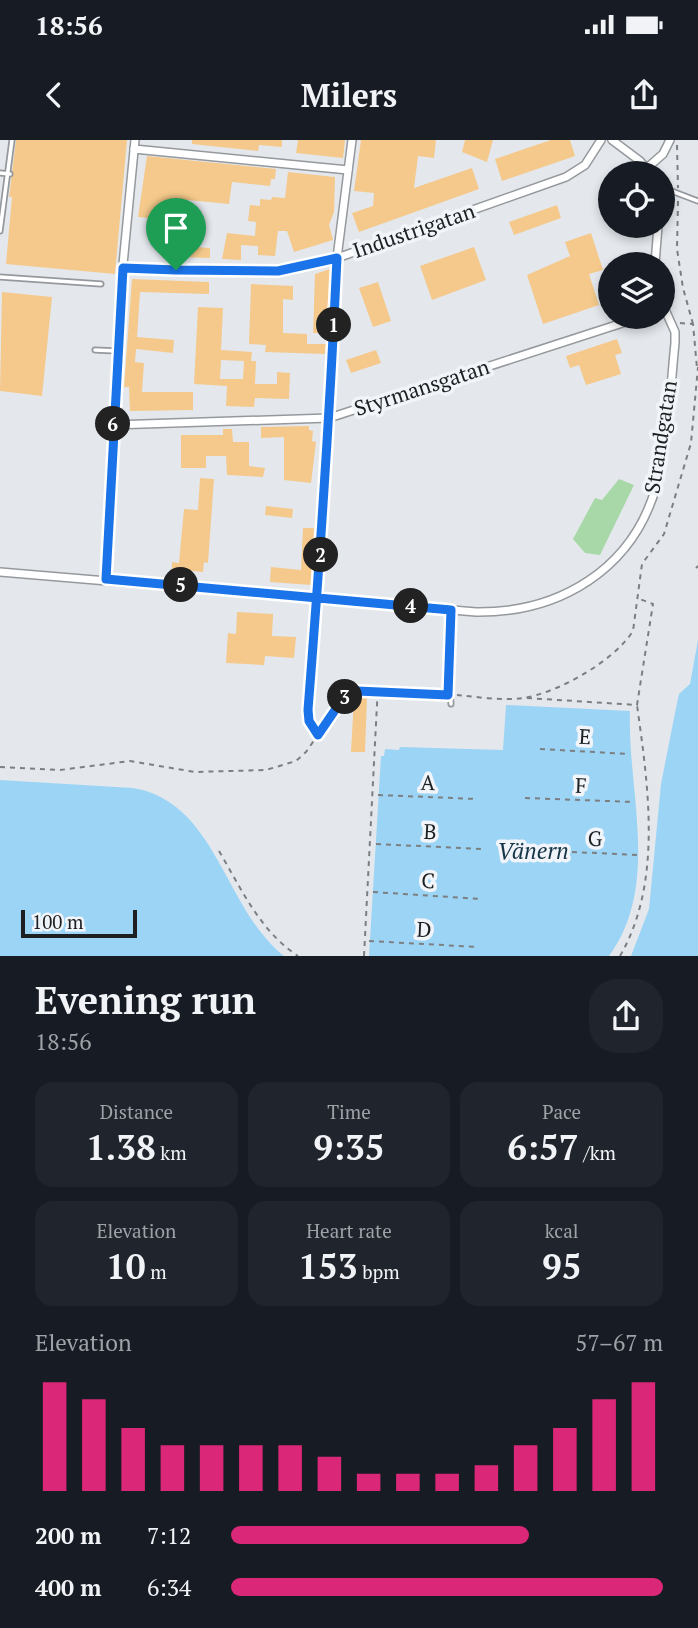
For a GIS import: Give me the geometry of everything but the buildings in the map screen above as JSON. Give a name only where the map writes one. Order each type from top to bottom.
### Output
[{"type":"street","points":[[310,694],[337,258],[352,140]]},
{"type":"street","name":"Industrigatan","points":[[123,268],[278,271],[337,258],[566,177],[585,164],[601,140]]},
{"type":"street","points":[[612,140],[636,161]]},
{"type":"street","points":[[657,161],[670,141]]},
{"type":"street","points":[[106,579],[117,351],[134,144],[348,170]]},
{"type":"street","name":"Styrmansgatan","points":[[113,425],[329,418],[604,329]]},
{"type":"street","name":"Strandgatan","points":[[0,572],[318,596],[451,610],[502,612],[527,609],[560,598],[586,585],[629,544],[646,516],[662,458],[676,343],[673,329]]},
{"type":"lane","points":[[0,231],[10,174],[12,140]]},
{"type":"lane","points":[[0,173],[10,174]]},
{"type":"lane","points":[[675,193],[698,201]]},
{"type":"lane","points":[[0,277],[101,284]]},
{"type":"lane","points":[[95,350],[117,351]]},
{"type":"lane","points":[[451,610],[448,695],[451,704]]},
{"type":"path","points":[[522,698],[571,681],[628,640],[633,631],[642,564],[664,534],[691,443],[698,368],[693,324],[677,249],[678,150],[677,145],[670,141]]},
{"type":"path","points":[[675,322],[698,325]]},
{"type":"path","points":[[620,956],[633,930],[640,904],[649,810],[637,705],[653,604],[637,598]]},
{"type":"path","points":[[364,956],[378,685]]},
{"type":"path","points":[[0,767],[60,770],[130,761],[195,772],[265,770],[296,761],[347,694],[357,691],[637,705]]},
{"type":"path","points":[[310,694],[309,721],[318,735]]},
{"type":"path","name":"E","points":[[540,749],[629,754]]},
{"type":"path","name":"A","points":[[378,795],[477,799]]},
{"type":"path","name":"F","points":[[525,798],[635,802]]},
{"type":"path","name":"B","points":[[376,844],[483,849]]},
{"type":"path","points":[[219,851],[258,919],[282,946],[298,956]]},
{"type":"path","name":"G","points":[[552,851],[638,855]]},
{"type":"path","name":"C","points":[[373,892],[481,899]]},
{"type":"path","name":"D","points":[[369,941],[478,947]]},
{"type":"green space","points":[[619,479],[634,485],[600,555],[585,553],[573,539],[595,498],[602,500]]},
{"type":"water","points":[[698,640],[698,956],[631,956],[649,909],[661,784],[679,694],[690,684]]},
{"type":"water","name":"Vänern","points":[[506,705],[630,711],[638,868],[634,899],[625,928],[609,956],[369,956],[381,756],[384,756],[385,749],[399,750],[400,747],[503,750]]},
{"type":"water","points":[[0,780],[133,788],[161,797],[184,814],[202,835],[247,912],[264,936],[284,956],[0,956]]},
{"type":"route","points":[[176,270],[123,268],[106,579],[318,596],[451,610],[448,695],[357,691],[344,697],[318,735],[309,721],[308,710],[318,596],[329,418],[337,258],[278,271],[176,270]]}]
